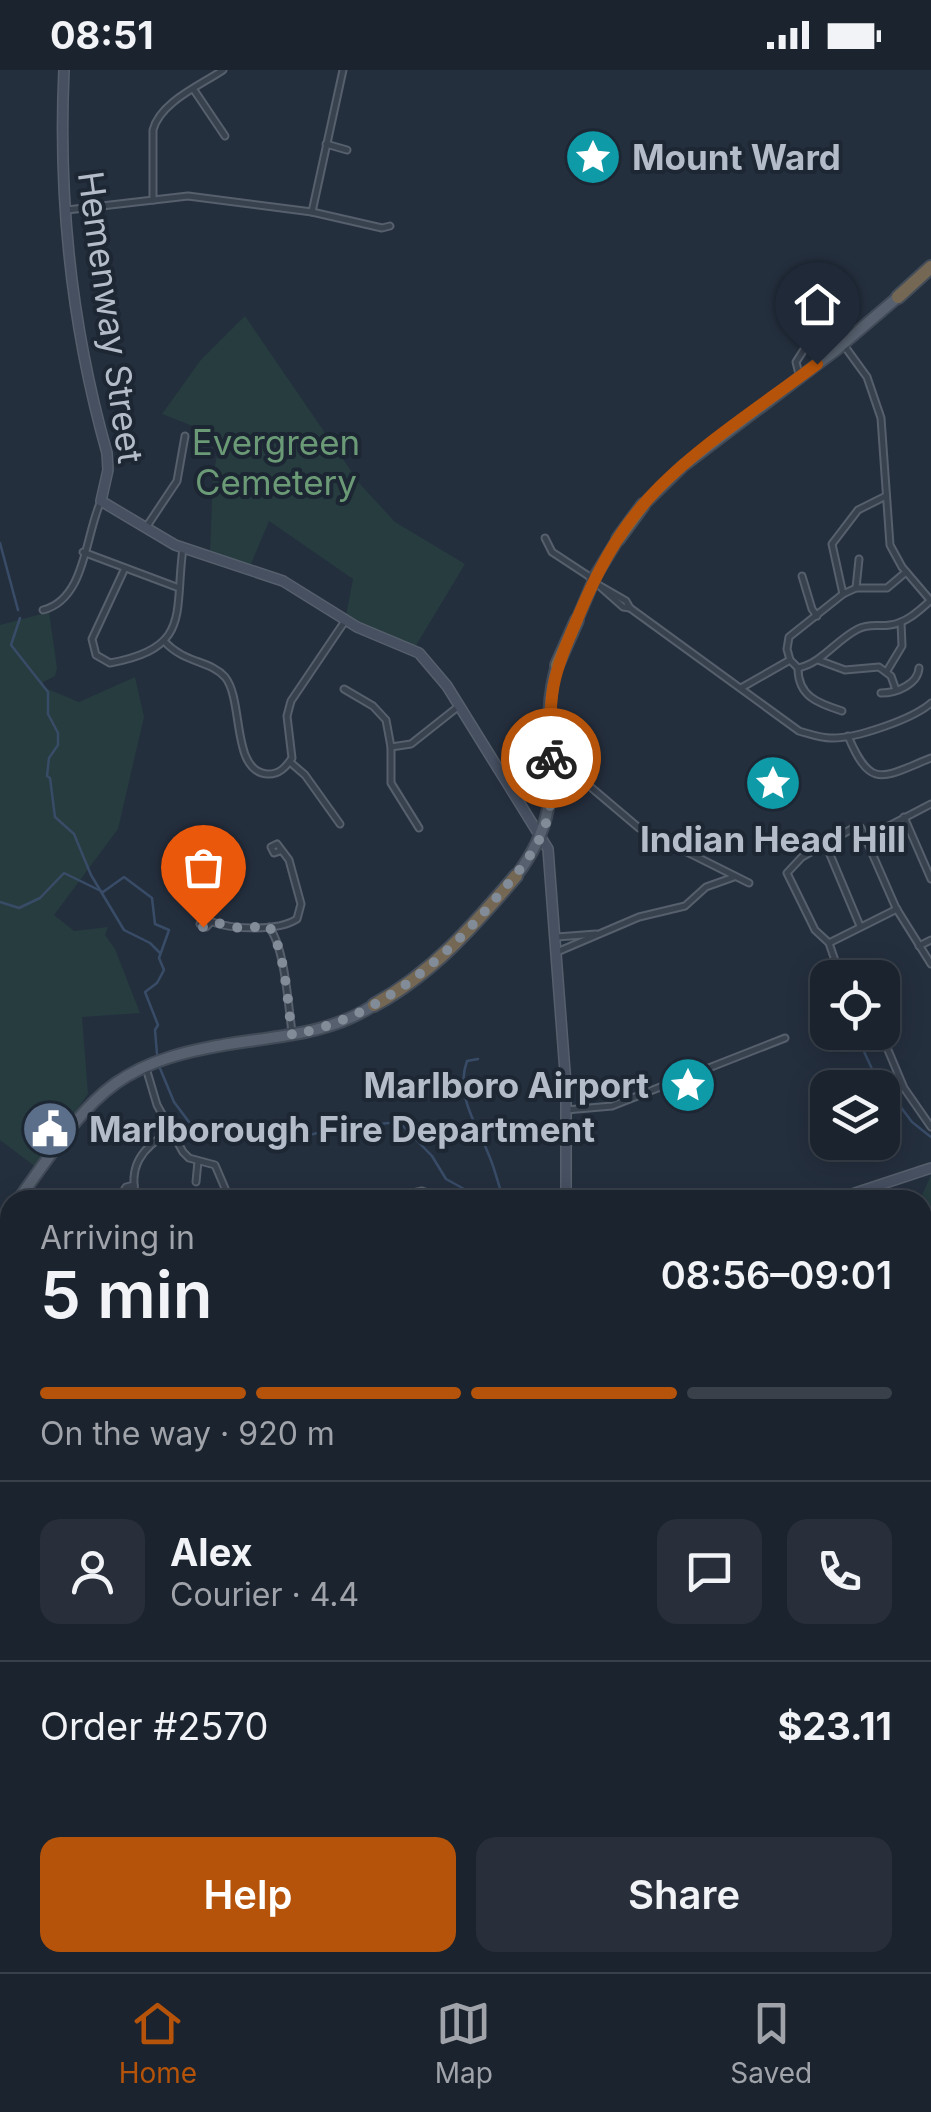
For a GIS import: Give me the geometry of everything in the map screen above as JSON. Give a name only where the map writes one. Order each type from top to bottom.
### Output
[{"type":"highway","points":[[898,297],[931,268]]},
{"type":"highway","points":[[618,539],[643,505]]},
{"type":"highway","points":[[557,664],[577,620]]},
{"type":"highway","points":[[374,1005],[420,975],[451,948],[516,876]]},
{"type":"main road","points":[[643,505],[683,466],[898,297]]},
{"type":"main road","points":[[577,620],[618,539]]},
{"type":"main road","points":[[516,876],[542,834],[551,799],[549,705],[557,664]]},
{"type":"main road","points":[[25,1190],[91,1102],[145,1065],[202,1047],[292,1035],[336,1024],[374,1005]]},
{"type":"street","name":"Hemenway Street","points":[[43,610],[54,607],[76,580],[101,502],[108,462],[80,351],[66,210],[64,70]]},
{"type":"street","points":[[153,200],[154,122],[167,108],[223,70]]},
{"type":"street","points":[[312,212],[342,70]]},
{"type":"street","points":[[194,90],[225,136]]},
{"type":"street","points":[[326,144],[348,150]]},
{"type":"street","points":[[66,210],[188,196],[390,226]]},
{"type":"street","points":[[801,376],[796,362],[839,295]]},
{"type":"street","points":[[798,668],[818,660],[858,630],[870,624],[886,626],[901,622],[931,601],[906,572],[890,545],[881,418],[867,377],[848,340]]},
{"type":"street","points":[[848,340],[852,353]]},
{"type":"street","points":[[145,528],[177,480],[184,436]]},
{"type":"street","points":[[843,594],[832,544],[858,510],[886,496]]},
{"type":"street","points":[[101,502],[183,548],[283,581],[345,620],[425,658],[459,706],[542,834],[550,859],[566,1110],[566,1190]]},
{"type":"street","points":[[545,538],[552,552],[626,601],[630,608],[800,731],[832,738],[848,736],[911,715],[931,703]]},
{"type":"street","points":[[125,568],[92,639],[91,647],[101,660],[110,662],[139,654],[164,641],[176,624],[183,548]]},
{"type":"street","points":[[84,552],[179,588]]},
{"type":"street","points":[[856,588],[860,559]]},
{"type":"street","points":[[842,711],[811,698],[798,684],[798,668],[786,650],[790,637],[843,594],[856,588],[883,590],[906,572]]},
{"type":"street","points":[[802,576],[817,616]]},
{"type":"street","points":[[164,641],[180,656],[214,668],[229,682],[244,753],[251,767],[270,774],[290,762],[293,746],[288,706],[345,620]]},
{"type":"street","points":[[887,671],[902,646],[901,622]]},
{"type":"street","points":[[738,688],[745,688],[790,660]]},
{"type":"street","points":[[818,660],[836,669],[875,666],[887,671],[896,690]]},
{"type":"street","points":[[881,693],[915,680],[919,668]]},
{"type":"street","points":[[344,689],[380,712],[386,722],[391,783],[419,828]]},
{"type":"street","points":[[391,747],[411,744],[459,706]]},
{"type":"street","points":[[848,736],[863,768],[876,776],[931,758]]},
{"type":"street","points":[[290,762],[340,824]]},
{"type":"street","points":[[587,784],[639,828],[749,884]]},
{"type":"street","points":[[866,838],[929,805],[931,814]]},
{"type":"street","points":[[904,818],[931,879]]},
{"type":"street","points":[[834,960],[829,943],[815,930],[787,870],[855,827],[861,828],[897,909],[931,964]]},
{"type":"street","points":[[826,845],[860,926]]},
{"type":"street","points":[[210,923],[243,929],[294,922],[301,911],[289,860],[280,852]]},
{"type":"street","points":[[528,859],[540,854],[550,859]]},
{"type":"street","points":[[555,953],[653,912],[685,906],[700,891],[734,877]]},
{"type":"street","points":[[829,943],[897,909]]},
{"type":"street","points":[[268,925],[275,934],[286,978],[292,1035]]},
{"type":"street","points":[[275,934],[282,926]]},
{"type":"street","points":[[553,938],[599,934]]},
{"type":"street","points":[[918,946],[931,940]]},
{"type":"street","points":[[566,1110],[613,1106],[786,1038]]},
{"type":"street","points":[[888,1050],[904,1088],[931,1127]]},
{"type":"street","points":[[145,1065],[170,1132],[183,1152],[215,1165],[226,1190]]},
{"type":"street","points":[[135,1190],[136,1162],[170,1132]]},
{"type":"street","points":[[196,1182],[198,1161]]},
{"type":"street","points":[[864,1190],[931,1168]]},
{"type":"street","points":[[124,1190],[134,1185]]},
{"type":"green space","name":"Evergreen Cemetery","points":[[245,316],[360,484],[395,522],[465,564],[415,647],[346,616],[353,579],[269,521],[251,564],[210,554],[213,475],[221,437],[162,414],[200,361]]},
{"type":"green space","points":[[49,612],[57,668],[55,676],[43,682],[43,687],[79,702],[135,677],[144,717],[118,829],[54,915],[74,931],[108,927],[105,935],[115,949],[140,1013],[82,1017],[88,1094],[36,1167],[0,1140],[0,625]]},
{"type":"waterway","points":[[0,543],[18,610]]},
{"type":"waterway","points":[[20,618],[11,645],[48,692],[48,714],[58,733],[47,776],[55,817],[74,834],[91,875],[124,930],[150,943],[160,953]]},
{"type":"waterway","points":[[0,902],[19,908],[40,898],[64,873],[103,892],[124,877],[152,898],[155,924],[169,930],[159,958],[164,970],[157,983],[145,992],[158,1025],[157,1054]]},
{"type":"waterway","points":[[863,1050],[872,1069],[912,1122],[931,1137]]},
{"type":"waterway","points":[[478,1059],[467,1061],[465,1097],[501,1190]]},
{"type":"waterway","points":[[159,1066],[174,1102],[201,1138],[223,1132],[255,1133],[276,1143],[334,1129]]},
{"type":"waterway","points":[[349,1127],[399,1122],[432,1156],[446,1179],[466,1190]]},
{"type":"way so far","points":[[203,927],[214,922],[243,929],[268,925],[275,934],[286,978],[292,1035],[344,1022],[400,989],[438,959],[474,926],[516,876],[545,827],[551,799],[551,758]]},
{"type":"place","name":"Mount Ward","points":[[593,157]]},
{"type":"place","name":"Indian Head Hill","points":[[773,783]]},
{"type":"place","name":"Marlboro Airport","points":[[688,1085]]},
{"type":"place","name":"Marlborough Fire Department","points":[[50,1129]]},
{"type":"route","points":[[551,758],[550,697],[557,664],[593,582],[625,528],[671,476],[817,364]]}]
